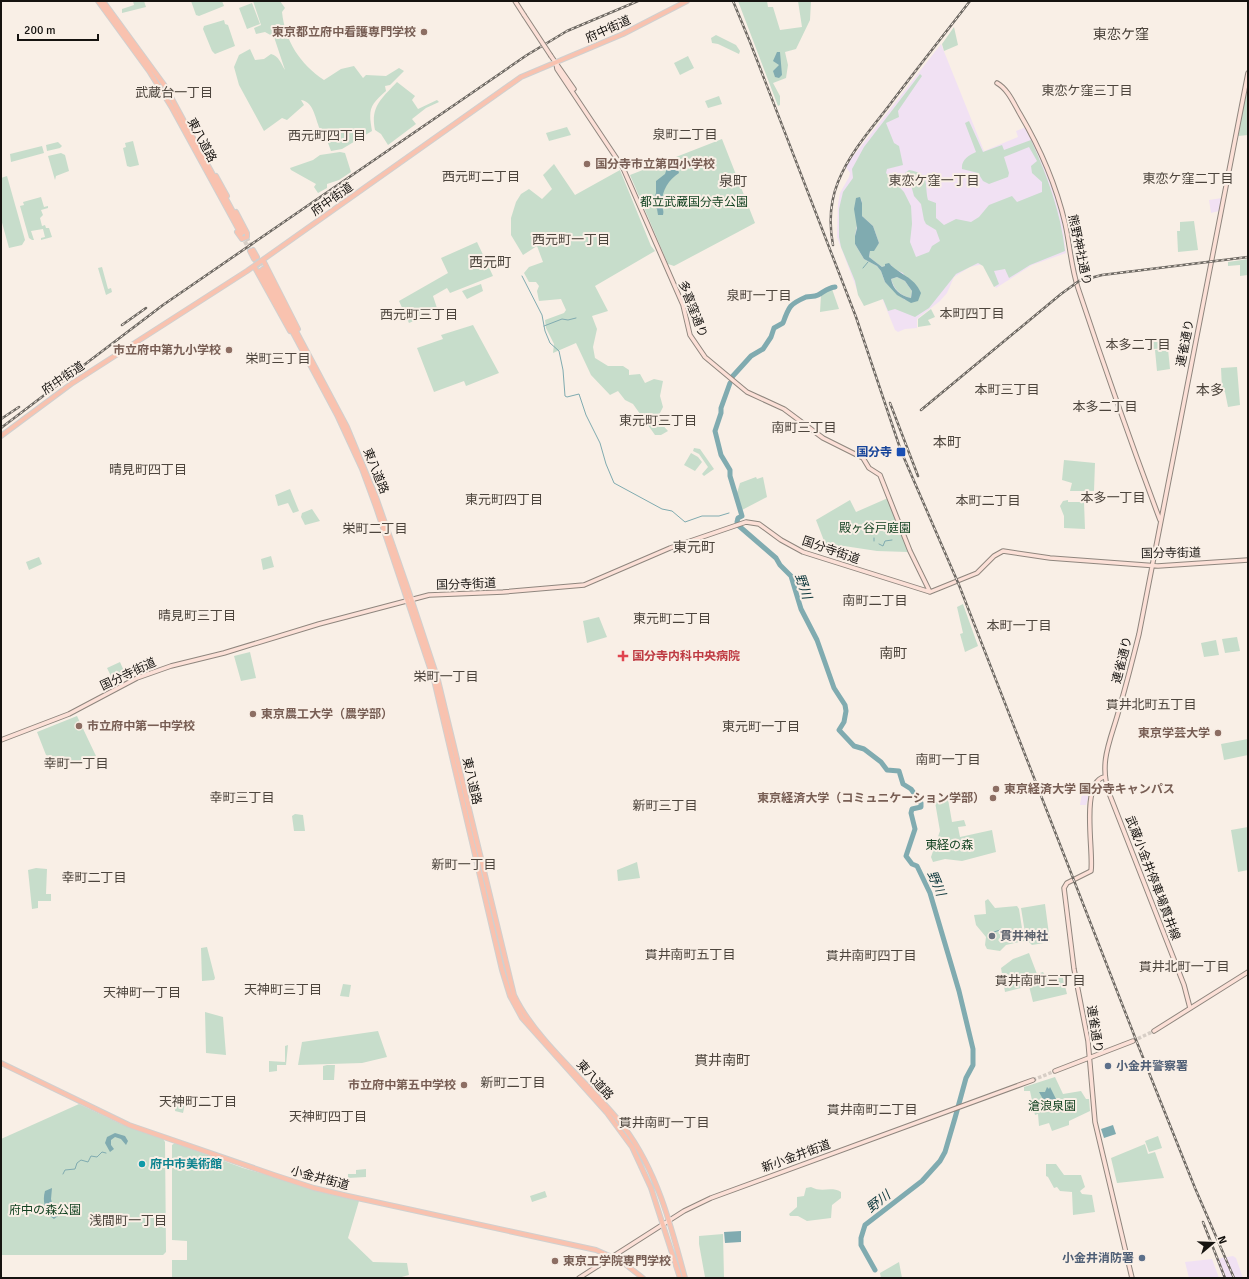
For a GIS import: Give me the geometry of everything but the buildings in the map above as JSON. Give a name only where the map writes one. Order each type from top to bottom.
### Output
[{"type":"main road","name":"東八道路","points":[[98,1],[168,100],[207,167]]},
{"type":"main road","name":"東八道路","points":[[103,1],[159,76],[242,233]]},
{"type":"main road","name":"多喜窪通り","points":[[515,1],[556,63],[557,69],[623,168],[683,305],[690,335],[705,357],[747,392],[784,409],[823,438],[861,458],[869,468],[882,477],[910,551],[930,592]]},
{"type":"main road","name":"府中街道","points":[[1,436],[71,384],[209,298],[505,87],[531,72],[556,63],[623,34],[687,1]]},
{"type":"main road","points":[[135,44],[148,64],[148,66],[145,66]]},
{"type":"main road","name":"連雀通り","points":[[1132,1278],[1094,1122],[1088,1041],[1074,969],[1064,887],[1067,883],[1091,871],[1089,808],[1096,783],[1099,778],[1104,777],[1107,748],[1134,654],[1248,73]]},
{"type":"main road","points":[[159,76],[156,76],[156,78],[168,100]]},
{"type":"main road","name":"熊野神社通り","points":[[997,83],[1008,94],[1025,123],[1050,174],[1065,222],[1077,286],[1160,521]]},
{"type":"main road","points":[[207,167],[219,180],[247,233],[245,238],[239,237],[210,182],[207,167]]},
{"type":"main road","points":[[251,250],[256,258]]},
{"type":"main road","points":[[263,260],[293,316],[301,343]]},
{"type":"main road","points":[[254,266],[286,325],[301,343]]},
{"type":"main road","name":"東八道路","points":[[262,270],[301,343],[362,469],[410,600]]},
{"type":"main road","name":"東八道路","points":[[301,343],[310,356],[340,414],[364,467],[410,600],[437,683],[514,995],[521,1009],[534,1026],[609,1110],[634,1142],[651,1171],[685,1278]]},
{"type":"main road","points":[[310,356],[317,372],[315,372]]},
{"type":"main road","name":"国分寺街道","points":[[1,740],[69,714],[151,672],[429,595],[502,592],[584,585],[670,548],[749,521],[759,524],[781,540],[803,552],[930,592],[977,573],[998,553],[1008,551],[1050,558],[1152,566],[1248,560]]},
{"type":"main road","name":"東八道路","points":[[437,683],[502,970],[510,996],[528,1025],[626,1136],[645,1173],[680,1278]]},
{"type":"main road","name":"武蔵小金井停車場貫井線","points":[[1104,777],[1184,985],[1190,1008]]},
{"type":"main road","points":[[1154,1031],[1248,972]]},
{"type":"main road","points":[[1055,1071],[1133,1041]]},
{"type":"main road","name":"小金井街道","points":[[1,1063],[124,1123],[314,1188],[592,1249],[612,1257],[643,1278]]},
{"type":"main road","name":"新小金井街道","points":[[579,1278],[663,1224],[711,1198],[1033,1080]]},
{"type":"shaded area","points":[[941,44],[984,151],[1018,137],[1016,131],[1026,127],[1047,172],[1062,218],[1066,253],[1032,265],[996,288],[983,264],[970,267],[954,277],[947,293],[940,301],[917,319],[917,328],[905,329],[898,332],[895,330],[882,298],[859,295],[837,237],[838,204],[840,193],[849,177],[850,173],[846,167],[851,159]]},
{"type":"shaded area","points":[[1222,198],[1219,211],[1211,213],[1209,200]]},
{"type":"shaded area","points":[[1084,782],[1093,783],[1086,805],[1080,805]]},
{"type":"shaded area","points":[[1233,1256],[1236,1258],[1243,1278],[1223,1278],[1216,1259]]},
{"type":"shaded area","points":[[1212,1259],[1219,1278],[1189,1278],[1185,1262]]},
{"type":"green space","points":[[133,1],[144,1],[146,7],[122,13],[122,9],[134,5]]},
{"type":"green space","points":[[191,1],[222,1],[224,6],[199,16],[196,15]]},
{"type":"green space","points":[[253,1],[280,1],[285,8],[282,12],[286,33],[295,51],[315,74],[324,80],[341,69],[354,66],[363,78],[366,75],[386,76],[399,68],[404,71],[390,85],[385,86],[386,91],[373,104],[370,112],[372,131],[342,149],[331,151],[324,132],[321,131],[319,127],[312,108],[306,101],[301,100],[304,105],[287,120],[282,118],[264,131],[239,85],[234,67],[239,55],[250,49],[255,60],[264,59],[271,54],[276,56],[280,60],[285,70],[274,37],[265,32],[256,34],[254,28],[261,25]]},
{"type":"green space","points":[[738,1],[767,1],[768,7],[773,7],[780,30],[802,27],[798,1],[811,1],[810,20],[796,49],[785,52],[788,65],[786,78],[773,83],[780,96],[780,105],[778,106]]},
{"type":"green space","points":[[252,3],[260,24],[247,29],[239,8]]},
{"type":"green space","points":[[224,20],[225,24],[228,25],[235,46],[215,54],[212,51],[203,29],[204,26]]},
{"type":"green space","points":[[954,27],[958,45],[944,51],[942,44]]},
{"type":"green space","points":[[716,35],[736,45],[740,51],[739,54],[718,44],[712,43],[711,38]]},
{"type":"green space","points":[[688,56],[694,68],[680,75],[674,63]]},
{"type":"green space","points":[[920,74],[922,76],[898,111],[899,117],[886,123],[894,143],[899,146],[903,165],[887,169],[886,173],[904,192],[911,206],[912,224],[910,242],[916,257],[929,252],[932,246],[940,241],[936,230],[926,224],[921,204],[914,196],[911,185],[906,179],[905,173],[909,170],[921,174],[924,177],[928,200],[936,203],[936,218],[944,225],[956,219],[971,222],[979,217],[989,205],[1012,196],[1017,202],[1042,192],[1042,182],[1032,173],[1031,166],[1037,161],[1029,147],[1004,157],[1009,173],[1008,177],[989,184],[983,181],[978,173],[962,169],[964,160],[976,152],[965,123],[969,121],[983,152],[1002,145],[1004,150],[1031,140],[1057,208],[1065,251],[1030,265],[1009,278],[1005,269],[994,271],[999,284],[994,287],[983,266],[978,263],[956,274],[929,308],[915,317],[895,309],[888,311],[883,299],[864,306],[858,295],[855,281],[841,247],[839,237],[839,209],[843,192],[853,178],[852,169],[864,147]],"holes":[[[862,199],[862,216],[873,226],[879,243],[870,251],[869,257],[882,267],[891,265],[894,269],[903,273],[918,301],[905,300],[885,282],[881,271],[877,266],[864,259],[855,244],[855,236]]]},
{"type":"green space","points":[[1248,81],[1248,135],[1238,136]]},
{"type":"green space","points":[[397,82],[415,96],[412,100],[418,109],[437,100],[439,102],[426,108],[412,119],[416,124],[388,145],[381,134],[375,130],[374,115],[378,103]]},
{"type":"green space","points":[[719,96],[722,104],[708,108],[705,101]]},
{"type":"green space","points":[[567,127],[571,135],[549,141],[546,133]]},
{"type":"green space","name":"都立武蔵国分寺公園","points":[[722,139],[755,223],[674,266],[668,264],[630,175]]},
{"type":"green space","points":[[133,141],[139,165],[130,167],[127,166],[123,148],[126,147],[125,143]]},
{"type":"green space","points":[[58,142],[62,146],[60,148],[47,151],[46,145]]},
{"type":"green space","points":[[42,146],[44,153],[11,162],[10,154]]},
{"type":"green space","points":[[340,152],[345,153],[351,172],[339,180],[327,184],[327,188],[318,193],[314,187],[316,184],[290,168],[313,160],[320,155]]},
{"type":"green space","points":[[61,153],[65,155],[69,171],[56,176],[55,180],[48,156]]},
{"type":"green space","points":[[554,164],[575,195],[620,170],[651,246],[655,251],[595,286],[608,311],[592,316],[597,329],[593,347],[595,358],[608,366],[623,366],[629,370],[629,375],[640,374],[645,383],[654,379],[663,381],[660,396],[663,407],[657,419],[668,431],[661,435],[655,435],[633,404],[625,400],[618,391],[610,395],[591,375],[576,343],[553,353],[554,344],[546,328],[545,320],[564,313],[566,310],[561,299],[539,301],[537,291],[539,286],[536,282],[529,282],[524,273],[529,267],[543,262],[537,246],[523,255],[511,235],[511,218],[516,202],[521,194],[529,189],[542,199],[552,189],[543,175]]},
{"type":"green space","points":[[7,176],[25,240],[22,245],[9,248],[1,219],[1,178]]},
{"type":"green space","points":[[41,197],[44,207],[48,206],[48,208],[41,210],[43,215],[40,218],[42,226],[45,225],[46,228],[49,228],[52,237],[41,240],[41,238],[45,237],[43,229],[31,231],[34,240],[32,240],[29,238],[20,206],[24,205],[23,202]]},
{"type":"green space","points":[[1194,221],[1198,250],[1178,252],[1177,231],[1180,231],[1180,222]]},
{"type":"green space","points":[[477,242],[493,276],[450,293],[447,288],[433,296],[437,308],[428,309],[430,314],[409,323],[399,301],[448,273],[441,258]]},
{"type":"green space","points":[[1248,259],[1248,275],[1240,276],[1240,265],[1228,266],[1228,262]]},
{"type":"green space","points":[[102,267],[108,289],[111,288],[112,292],[106,295],[98,268]]},
{"type":"green space","points":[[897,277],[905,281],[912,291],[911,298],[901,294],[894,286],[891,279]]},
{"type":"green space","points":[[481,284],[483,291],[467,299],[462,291]]},
{"type":"green space","points":[[829,289],[832,289],[839,309],[820,312],[821,295]]},
{"type":"green space","points":[[931,309],[935,317],[928,320],[931,325],[918,327],[918,319]]},
{"type":"green space","points":[[473,325],[499,373],[466,386],[464,381],[434,392],[417,348],[443,339],[441,335]]},
{"type":"green space","points":[[1169,341],[1169,348],[1153,349],[1153,342]]},
{"type":"green space","points":[[1168,349],[1170,369],[1157,371],[1155,350]]},
{"type":"green space","points":[[1237,367],[1240,405],[1228,407],[1225,392],[1222,389],[1221,368]]},
{"type":"green space","points":[[694,448],[700,449],[714,469],[704,476],[702,474],[708,467],[699,454],[693,451]]},
{"type":"green space","points":[[691,453],[698,457],[702,462],[695,471],[684,465]]},
{"type":"green space","points":[[1064,460],[1095,463],[1094,491],[1070,491],[1072,483],[1062,480]]},
{"type":"green space","points":[[756,477],[757,479],[763,477],[767,497],[742,510],[737,493],[740,483]]},
{"type":"green space","points":[[290,489],[299,511],[293,513],[288,503],[278,506],[275,495]]},
{"type":"green space","name":"殿ヶ谷戸庭園","points":[[888,498],[908,552],[877,551],[844,546],[826,546],[816,520],[850,500],[856,512]]},
{"type":"green space","points":[[1068,500],[1068,502],[1084,502],[1085,529],[1064,528],[1064,516],[1060,506],[1063,501]]},
{"type":"green space","points":[[312,509],[320,521],[305,525],[301,517],[302,513]]},
{"type":"green space","points":[[271,556],[274,567],[263,570],[261,559]]},
{"type":"green space","points":[[39,557],[42,564],[29,570],[26,562]]},
{"type":"green space","points":[[963,604],[978,646],[965,652],[960,634],[963,633],[957,607]]},
{"type":"green space","points":[[599,617],[607,637],[587,643],[583,621]]},
{"type":"green space","points":[[1237,637],[1240,651],[1225,653],[1222,639]]},
{"type":"green space","points":[[1216,640],[1219,655],[1204,657],[1201,643]]},
{"type":"green space","points":[[250,652],[256,678],[241,681],[234,656]]},
{"type":"green space","points":[[120,662],[124,671],[112,678],[107,668]]},
{"type":"green space","points":[[77,716],[96,756],[77,765],[46,755],[37,732]]},
{"type":"green space","points":[[1248,739],[1248,755],[1224,760],[1221,744]]},
{"type":"green space","name":"東経の森","points":[[948,799],[952,822],[964,820],[966,826],[958,827],[960,837],[992,830],[996,852],[962,861],[945,859],[933,862],[931,857],[940,831],[935,802]]},
{"type":"green space","points":[[295,814],[303,815],[305,831],[294,831],[292,816]]},
{"type":"green space","points":[[1248,827],[1248,870],[1238,872],[1231,830]]},
{"type":"green space","points":[[637,862],[640,878],[618,881],[617,870]]},
{"type":"green space","points":[[36,868],[47,869],[46,894],[51,894],[51,901],[38,901],[38,908],[32,909],[28,870]]},
{"type":"green space","points":[[988,899],[995,908],[1017,906],[1019,909],[1024,941],[1006,945],[1000,951],[987,949],[985,945],[986,937],[976,925],[974,915],[986,914],[985,901]]},
{"type":"green space","points":[[1045,904],[1050,942],[1032,945],[1026,939],[1021,908]]},
{"type":"green space","points":[[207,947],[215,978],[214,980],[202,981],[201,948]]},
{"type":"green space","points":[[1029,953],[1037,974],[1043,972],[1047,978],[1062,974],[1067,994],[1033,1002],[1029,986],[1005,992],[1001,968],[1013,959]]},
{"type":"green space","points":[[343,984],[351,985],[349,997],[340,996]]},
{"type":"green space","points":[[205,1012],[223,1017],[226,1055],[206,1053]]},
{"type":"green space","points":[[378,1031],[387,1057],[362,1063],[298,1065],[302,1042]]},
{"type":"green space","points":[[288,1045],[286,1065],[277,1065],[277,1071],[269,1072],[269,1061],[285,1062],[285,1046]]},
{"type":"green space","points":[[335,1065],[334,1080],[323,1080],[323,1066]]},
{"type":"green space","name":"滄浪泉園","points":[[1055,1077],[1063,1094],[1081,1091],[1086,1099],[1089,1099],[1090,1111],[1069,1121],[1069,1125],[1052,1131],[1049,1123],[1039,1126],[1038,1114],[1035,1115],[1030,1091],[1024,1091],[1024,1087]]},
{"type":"green space","points":[[176,1099],[186,1100],[183,1113],[175,1111]]},
{"type":"green space","name":"府中の森公園","points":[[79,1104],[121,1124],[163,1139],[165,1142],[166,1252],[163,1255],[1,1255],[1,1139]]},
{"type":"green space","points":[[1158,1136],[1162,1148],[1149,1152],[1145,1141]]},
{"type":"green space","points":[[175,1143],[243,1168],[359,1201],[348,1238],[373,1262],[407,1263],[409,1275],[398,1278],[172,1278],[172,1260],[187,1260],[187,1241],[172,1240],[172,1145]]},
{"type":"green space","points":[[1145,1144],[1148,1154],[1155,1152],[1164,1178],[1117,1183],[1111,1158]]},
{"type":"green space","points":[[1046,1164],[1056,1164],[1064,1175],[1081,1175],[1085,1187],[1080,1191],[1082,1194],[1092,1195],[1095,1212],[1073,1215],[1072,1192],[1060,1191],[1057,1187],[1054,1188],[1046,1176]]},
{"type":"green space","points":[[366,1169],[366,1177],[348,1178],[348,1174],[356,1174],[356,1170]]},
{"type":"green space","points":[[811,1187],[815,1189],[837,1190],[841,1192],[841,1198],[832,1205],[831,1218],[807,1221],[798,1216],[790,1216],[789,1214],[797,1207],[797,1197],[804,1196],[806,1188]]},
{"type":"green space","points":[[545,1191],[547,1197],[532,1202],[530,1196]]},
{"type":"green space","points":[[723,1234],[724,1277],[705,1277],[699,1236]]},
{"type":"green space","points":[[899,1262],[902,1278],[881,1278],[880,1273]]},
{"type":"water","points":[[777,52],[780,52],[782,75],[779,78],[775,77],[773,71],[779,65],[773,61]]},
{"type":"water","points":[[673,164],[677,166],[679,173],[672,179],[664,191],[662,201],[663,215],[658,215],[657,209],[652,203],[656,193],[656,181],[665,174],[667,168]]},
{"type":"water","points":[[860,197],[862,203],[862,216],[873,226],[879,243],[874,251],[870,251],[869,257],[882,267],[889,263],[910,279],[918,287],[921,293],[918,301],[911,303],[897,295],[885,282],[881,271],[877,266],[864,259],[855,244],[857,228],[854,209],[856,198]],"holes":[[[897,277],[905,281],[912,291],[911,298],[898,292],[893,286],[891,279]]]},
{"type":"water","points":[[1047,1087],[1049,1089],[1050,1087],[1056,1099],[1058,1099],[1043,1107],[1045,1104],[1043,1103],[1041,1108],[1035,1111],[1044,1101],[1039,1092],[1045,1092]]},
{"type":"water","points":[[1113,1125],[1116,1134],[1104,1138],[1101,1129]]},
{"type":"water","points":[[115,1133],[125,1136],[128,1141],[126,1145],[121,1139],[115,1137],[111,1140],[111,1145],[114,1149],[110,1152],[105,1143],[107,1137]]},
{"type":"water","points":[[52,1188],[51,1199],[54,1211],[58,1213],[58,1216],[54,1219],[46,1210],[44,1199],[45,1191]]},
{"type":"water","points":[[741,1231],[741,1242],[725,1243],[724,1232]]},
{"type":"waterway","name":"野川","points":[[863,268],[868,262]]},
{"type":"waterway","points":[[522,276],[542,315],[545,331],[550,343],[559,351],[563,370],[565,396],[567,397],[579,394],[586,415],[600,443],[606,464],[614,483],[662,509],[672,511],[685,522],[702,516],[719,516],[729,513]]},
{"type":"waterway","name":"野川","points":[[732,377],[751,356],[763,349],[771,337],[774,328],[783,323],[789,309],[793,304],[806,297],[816,296],[835,287]]},
{"type":"waterway","points":[[544,326],[562,319],[568,320],[576,318]]},
{"type":"waterway","name":"野川","points":[[730,383],[715,431],[721,455],[730,470],[730,476],[742,516],[738,518],[737,522]]},
{"type":"waterway","name":"野川","points":[[739,526],[776,558],[780,565],[791,576],[801,609],[817,640],[834,688],[845,705],[846,711],[844,722],[839,730],[854,746],[864,749],[881,762],[887,770],[899,771],[903,784],[911,789],[921,803],[921,807],[912,809],[911,813],[915,829],[906,856],[912,864],[917,866],[930,893],[959,991],[973,1049],[973,1065],[966,1078],[945,1152],[940,1161],[922,1181],[865,1225],[861,1238],[861,1245],[875,1270]]},
{"type":"waterway","points":[[879,544],[883,546],[885,541],[892,540]]},
{"type":"waterway","points":[[991,933],[1000,930]]},
{"type":"waterway","points":[[63,1174],[65,1170],[75,1169],[77,1163],[81,1160],[88,1162],[91,1156],[97,1157],[102,1152],[106,1153]]},
{"type":"tunnel","points":[[244,232],[253,250]]},
{"type":"tunnel","points":[[242,236],[250,251]]},
{"type":"tunnel","points":[[257,257],[263,269]]},
{"type":"tunnel","points":[[254,259],[260,271]]},
{"type":"tunnel","points":[[1133,1041],[1154,1031]]},
{"type":"tunnel","points":[[1033,1080],[1055,1071]]},
{"type":"railway","points":[[1,428],[163,305],[527,55],[567,31],[638,1]]},
{"type":"railway","points":[[733,1],[856,317],[901,451],[959,585],[1138,1045],[1195,1188],[1234,1278]]},
{"type":"railway","points":[[833,245],[831,229],[833,197],[838,182],[848,162],[867,133],[970,1]]},
{"type":"railway","points":[[921,410],[1061,294],[1079,281],[1102,275],[1248,257]]},
{"type":"railway","points":[[122,325],[146,308]]},
{"type":"railway","points":[[890,403],[918,476]]},
{"type":"railway","points":[[1,419],[19,407]]},
{"type":"railway","points":[[1203,1222],[1225,1278]]},
{"type":"place","name":"東京都立府中看護専門学校","points":[[424,32]]},
{"type":"place","name":"国分寺市立第四小学校","points":[[587,164]]},
{"type":"place","name":"市立府中第九小学校","points":[[229,350]]},
{"type":"place","name":"国分寺","points":[[901,452]]},
{"type":"place","name":"国分寺内科中央病院","points":[[623,656]]},
{"type":"place","name":"東京農工大学（農学部）","points":[[253,714]]},
{"type":"place","name":"市立府中第一中学校","points":[[79,726]]},
{"type":"place","name":"東京学芸大学","points":[[1218,733]]},
{"type":"place","name":"東京経済大学 国分寺キャンパス","points":[[996,789]]},
{"type":"place","name":"東京経済大学（コミュニケーション学部）","points":[[993,798]]},
{"type":"place","name":"貫井神社","points":[[992,936]]},
{"type":"place","name":"小金井警察署","points":[[1108,1066]]},
{"type":"place","name":"市立府中第五中学校","points":[[464,1085]]},
{"type":"place","name":"府中市美術館","points":[[142,1164]]},
{"type":"place","name":"小金井消防署","points":[[1142,1258]]},
{"type":"place","name":"東京工学院専門学校","points":[[555,1261]]},
{"type":"district","name":"東恋ケ窪","points":[[1121,34]]},
{"type":"district","name":"東恋ケ窪三丁目","points":[[1087,90]]},
{"type":"district","name":"武蔵台一丁目","points":[[174,92]]},
{"type":"district","name":"泉町二丁目","points":[[685,134]]},
{"type":"district","name":"西元町四丁目","points":[[327,135]]},
{"type":"district","name":"西元町二丁目","points":[[481,176]]},
{"type":"district","name":"東恋ケ窪二丁目","points":[[1188,178]]},
{"type":"district","name":"東恋ケ窪一丁目","points":[[934,180]]},
{"type":"district","name":"泉町","points":[[733,181]]},
{"type":"district","name":"西元町一丁目","points":[[571,239]]},
{"type":"district","name":"西元町","points":[[490,262]]},
{"type":"district","name":"泉町一丁目","points":[[759,295]]},
{"type":"district","name":"本町四丁目","points":[[972,313]]},
{"type":"district","name":"西元町三丁目","points":[[419,314]]},
{"type":"district","name":"本多二丁目","points":[[1138,344]]},
{"type":"district","name":"栄町三丁目","points":[[278,358]]},
{"type":"district","name":"本町三丁目","points":[[1007,389]]},
{"type":"district","name":"本多","points":[[1210,390]]},
{"type":"district","name":"本多二丁目","points":[[1105,406]]},
{"type":"district","name":"東元町三丁目","points":[[658,420]]},
{"type":"district","name":"南町三丁目","points":[[804,427]]},
{"type":"district","name":"本町","points":[[947,442]]},
{"type":"district","name":"晴見町四丁目","points":[[148,469]]},
{"type":"district","name":"本多一丁目","points":[[1113,497]]},
{"type":"district","name":"東元町四丁目","points":[[504,499]]},
{"type":"district","name":"本町二丁目","points":[[988,500]]},
{"type":"district","name":"栄町二丁目","points":[[375,528]]},
{"type":"district","name":"東元町","points":[[694,547]]},
{"type":"district","name":"南町二丁目","points":[[875,600]]},
{"type":"district","name":"晴見町三丁目","points":[[197,615]]},
{"type":"district","name":"東元町二丁目","points":[[672,618]]},
{"type":"district","name":"本町一丁目","points":[[1019,625]]},
{"type":"district","name":"南町","points":[[893,653]]},
{"type":"district","name":"栄町一丁目","points":[[446,676]]},
{"type":"district","name":"貫井北町五丁目","points":[[1151,704]]},
{"type":"district","name":"東元町一丁目","points":[[761,726]]},
{"type":"district","name":"南町一丁目","points":[[948,759]]},
{"type":"district","name":"幸町一丁目","points":[[76,763]]},
{"type":"district","name":"幸町三丁目","points":[[242,797]]},
{"type":"district","name":"新町三丁目","points":[[665,805]]},
{"type":"district","name":"新町一丁目","points":[[464,864]]},
{"type":"district","name":"幸町二丁目","points":[[94,877]]},
{"type":"district","name":"貫井南町五丁目","points":[[690,954]]},
{"type":"district","name":"貫井南町四丁目","points":[[871,955]]},
{"type":"district","name":"貫井北町一丁目","points":[[1184,966]]},
{"type":"district","name":"貫井南町三丁目","points":[[1040,980]]},
{"type":"district","name":"天神町三丁目","points":[[283,989]]},
{"type":"district","name":"天神町一丁目","points":[[142,992]]},
{"type":"district","name":"貫井南町","points":[[722,1060]]},
{"type":"district","name":"新町二丁目","points":[[513,1082]]},
{"type":"district","name":"天神町二丁目","points":[[198,1101]]},
{"type":"district","name":"貫井南町二丁目","points":[[872,1109]]},
{"type":"district","name":"天神町四丁目","points":[[328,1116]]},
{"type":"district","name":"貫井南町一丁目","points":[[664,1122]]},
{"type":"district","name":"浅間町一丁目","points":[[128,1220]]}]
